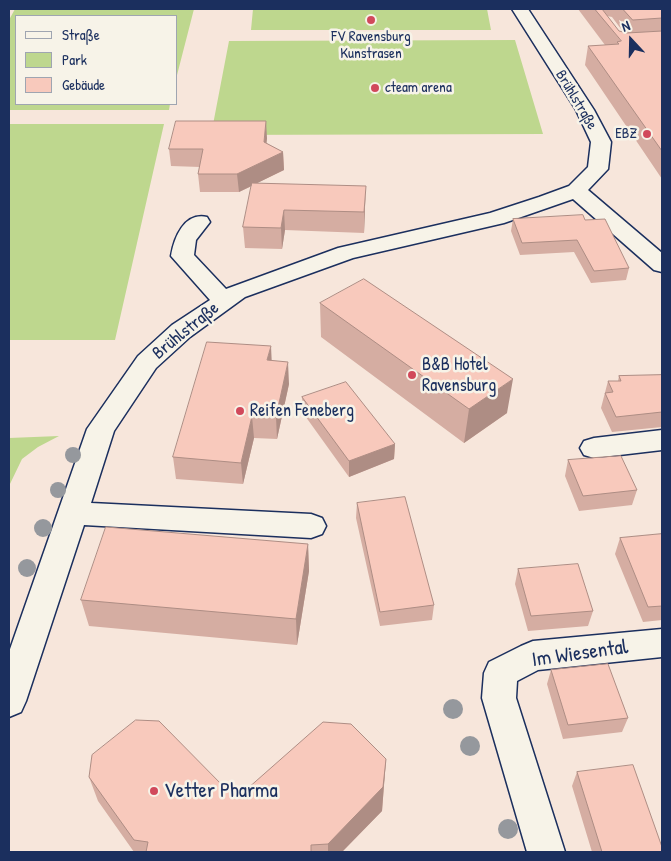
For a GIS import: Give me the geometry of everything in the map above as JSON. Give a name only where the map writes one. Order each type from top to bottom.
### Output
[{"type":"street","name":"Brühlstraße","points":[[9,701],[101,429],[147,362],[181,330],[237,292],[346,253],[496,218],[547,202],[576,190],[598,169],[601,142],[585,110],[520,9]]},
{"type":"street","points":[[576,190],[662,265]]},
{"type":"street","points":[[200,222],[185,239],[182,256],[223,300]]},
{"type":"street","points":[[594,448],[662,440]]},
{"type":"street","points":[[72,513],[311,526]]},
{"type":"street","name":"Im Wiesental","points":[[546,852],[499,698],[500,673],[533,656],[662,643]]},
{"type":"green space","points":[[15,9],[194,9],[178,71],[178,15],[15,15],[15,105],[170,105],[169,110],[9,110],[9,20]]},
{"type":"green space","name":"FV Ravensburg Kunstrasen","points":[[253,9],[487,9],[491,30],[251,30]]},
{"type":"green space","name":"cteam arena","points":[[515,40],[543,134],[211,135],[229,41]]},
{"type":"green space","points":[[9,124],[164,124],[115,340],[9,340]]},
{"type":"green space","points":[[59,436],[38,447],[22,459],[9,486],[9,438]]},
{"type":"building","points":[[595,9],[602,9],[619,31],[627,33],[662,31],[662,151],[588,46],[619,44],[617,42],[621,41]]},
{"type":"building","points":[[623,9],[662,9],[662,18],[633,20]]},
{"type":"building","points":[[176,121],[266,121],[264,142],[283,152],[237,174],[198,174],[203,149],[169,149]]},
{"type":"building","points":[[252,183],[366,186],[364,212],[284,210],[281,228],[243,227]]},
{"type":"building","points":[[583,215],[585,220],[605,219],[629,268],[594,271],[577,240],[522,243],[513,219]]},
{"type":"building","points":[[364,279],[513,379],[469,409],[320,303]]},
{"type":"building","name":"Reifen Feneberg","points":[[207,342],[271,346],[267,360],[288,362],[276,417],[252,416],[241,463],[173,457]]},
{"type":"building","points":[[662,375],[662,412],[616,417],[605,393],[613,392],[608,381],[621,381],[619,376]]},
{"type":"building","points":[[346,382],[395,444],[349,461],[302,397]]},
{"type":"building","points":[[621,456],[637,490],[583,496],[568,460]]},
{"type":"building","points":[[405,497],[434,605],[380,612],[357,503]]},
{"type":"building","points":[[106,527],[308,544],[296,619],[81,600]]},
{"type":"building","points":[[662,534],[662,606],[648,607],[620,538]]},
{"type":"building","points":[[578,564],[593,611],[531,616],[518,569]]},
{"type":"building","points":[[608,664],[628,718],[568,725],[551,670]]},
{"type":"building","name":"Vetter Pharma","points":[[136,720],[159,721],[226,789],[247,789],[323,722],[351,724],[386,759],[383,787],[328,844],[311,845],[311,852],[146,852],[148,842],[134,840],[89,777],[92,755]]},
{"type":"building","points":[[633,765],[662,847],[662,852],[602,852],[577,772]]},
{"type":"place","name":"FV Ravensburg Kunstrasen","points":[[371,20]]},
{"type":"place","name":"cteam arena","points":[[375,88]]},
{"type":"place","name":"EBZ","points":[[647,134]]},
{"type":"place","name":"B&B Hotel Ravensburg","points":[[412,375]]},
{"type":"place","name":"Reifen Feneberg","points":[[240,411]]},
{"type":"place","name":"Vetter Pharma","points":[[154,791]]}]
